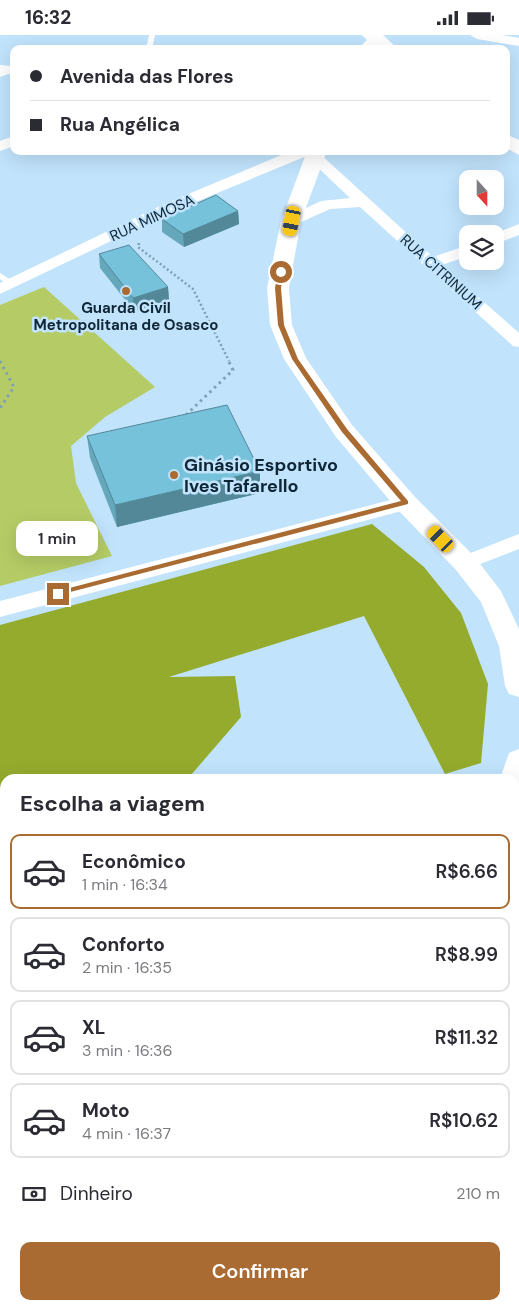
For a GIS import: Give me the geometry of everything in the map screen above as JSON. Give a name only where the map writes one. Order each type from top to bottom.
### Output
[{"type":"main road","points":[[311,155],[292,221],[278,288],[281,325],[284,334],[295,359],[344,431],[406,503],[465,563],[492,598],[513,646],[519,686]]},
{"type":"main road","points":[[515,774],[519,761]]},
{"type":"street","points":[[477,35],[518,41]]},
{"type":"street","name":"RUA MIMOSA","points":[[4,283],[144,222],[168,209],[307,155]]},
{"type":"street","name":"RUA CITRINIUM","points":[[314,155],[363,202],[519,342]]},
{"type":"street","points":[[292,221],[327,205],[363,202]]},
{"type":"street","points":[[504,235],[519,229]]},
{"type":"street","points":[[431,264],[459,253]]},
{"type":"street","points":[[0,609],[406,503]]},
{"type":"street","points":[[465,563],[519,541]]},
{"type":"path","points":[[144,222],[138,247],[193,289],[233,370],[186,415]]},
{"type":"path","points":[[0,361],[14,387],[0,408]]},
{"type":"green space","points":[[44,287],[155,387],[105,417],[71,446],[76,483],[112,556],[0,586],[0,305]]},
{"type":"green space","points":[[372,524],[424,567],[461,613],[488,684],[481,763],[445,774],[364,616],[169,677],[235,676],[241,717],[192,774],[0,774],[0,625]]},
{"type":"building","points":[[216,195],[238,211],[183,234],[162,219]]},
{"type":"building","points":[[129,245],[168,287],[133,298],[99,254]]},
{"type":"building","name":"Ginásio Esportivo Ives Tafarello","points":[[227,405],[260,471],[115,505],[87,436]]},
{"type":"place","name":"Guarda Civil Metropolitana de Osasco","points":[[126,291]]},
{"type":"place","name":"Ginásio Esportivo Ives Tafarello","points":[[174,475]]},
{"type":"route","points":[[58,594],[406,503],[370,464],[344,431],[295,359],[281,325],[278,288],[281,272]]}]
